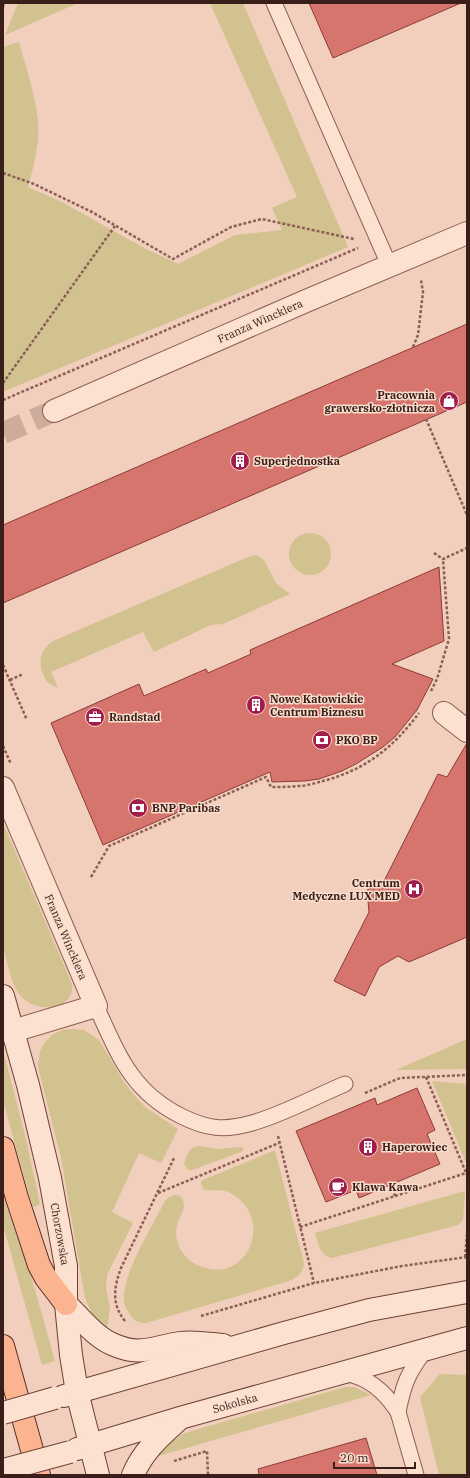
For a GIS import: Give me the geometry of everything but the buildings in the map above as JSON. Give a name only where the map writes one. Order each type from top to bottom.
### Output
[{"type":"main road","points":[[3,1148],[19,1205],[39,1265],[46,1278],[66,1304]]},
{"type":"main road","points":[[3,1346],[39,1475]]},
{"type":"street","name":"Franza Wincklera","points":[[54,411],[291,307],[390,267],[467,233]]},
{"type":"street","points":[[444,713],[467,731]]},
{"type":"street","name":"Franza Wincklera","points":[[3,788],[96,1006]]},
{"type":"street","name":"Chorzowska","points":[[3,996],[37,1120],[50,1178],[66,1266],[66,1304],[71,1355],[77,1392],[80,1448],[98,1475]]},
{"type":"street","points":[[13,1031],[96,1006]]},
{"type":"street","points":[[3,1413],[369,1310],[467,1292]]},
{"type":"street","points":[[66,1304],[103,1339],[131,1351],[147,1351],[182,1342],[240,1346]]},
{"type":"street","name":"Sokolska","points":[[3,1470],[180,1418],[467,1338]]},
{"type":"street","points":[[133,1475],[138,1464],[149,1448],[180,1418]]},
{"type":"lane","points":[[274,3],[390,267]]},
{"type":"lane","points":[[96,1006],[132,1077],[145,1092],[169,1110],[191,1121],[210,1128],[229,1128],[252,1123],[345,1084]]},
{"type":"lane","points":[[398,1412],[407,1377],[412,1367],[426,1349]]},
{"type":"lane","points":[[341,1373],[351,1374],[375,1385],[398,1412],[416,1475]]},
{"type":"path","points":[[3,7],[4,3]]},
{"type":"path","points":[[3,173],[34,184],[92,212],[173,258],[231,227],[262,219],[355,239]]},
{"type":"path","points":[[3,383],[115,226]]},
{"type":"path","points":[[3,400],[358,247]]},
{"type":"path","points":[[426,419],[467,515]]},
{"type":"path","points":[[443,559],[467,548]]},
{"type":"path","points":[[434,553],[443,559]]},
{"type":"path","points":[[428,697],[437,679],[449,639],[443,559]]},
{"type":"path","points":[[3,665],[27,720]]},
{"type":"path","points":[[10,680],[23,674]]},
{"type":"path","points":[[91,877],[109,846],[266,777],[271,787],[300,786],[329,779],[358,768],[385,751],[397,740],[409,727],[422,708]]},
{"type":"path","points":[[363,1094],[400,1078],[467,1075]]},
{"type":"path","points":[[300,1227],[467,1174],[426,1077]]},
{"type":"path","points":[[277,1131],[314,1283]]},
{"type":"path","points":[[157,1193],[279,1143]]},
{"type":"path","points":[[128,1325],[122,1318],[116,1304],[115,1285],[121,1268],[174,1158]]},
{"type":"path","points":[[391,1184],[396,1196]]},
{"type":"path","points":[[194,1318],[314,1283],[402,1266],[466,1257],[467,1234]]},
{"type":"path","points":[[171,1464],[175,1460],[207,1451],[208,1475]]},
{"type":"shaded area","points":[[18,3],[78,3],[5,35]]},
{"type":"shaded area","points":[[210,3],[243,3],[348,247],[3,392],[3,47],[19,42],[37,110],[37,146],[28,187],[62,202],[146,249],[178,264],[235,235],[282,230],[272,208],[297,197]]},
{"type":"shaded area","points":[[306,533],[314,533],[325,539],[331,550],[331,558],[325,569],[314,575],[306,575],[295,569],[289,558],[289,550],[295,539]]},
{"type":"shaded area","points":[[257,555],[264,560],[276,583],[290,594],[223,624],[211,625],[154,652],[143,632],[51,672],[58,688],[47,682],[42,671],[41,660],[44,650],[53,641],[248,557]]},
{"type":"shaded area","points":[[3,823],[72,984],[71,994],[66,1001],[59,1005],[50,1007],[30,1003],[21,996],[15,987],[10,972],[3,937]]},
{"type":"shaded area","points":[[62,1030],[84,1030],[99,1040],[124,1082],[134,1095],[145,1107],[178,1129],[161,1163],[139,1153],[112,1212],[133,1223],[107,1275],[106,1287],[110,1309],[107,1330],[93,1316],[85,1298],[61,1158],[38,1067],[40,1051],[45,1042],[52,1035]]},
{"type":"shaded area","points":[[467,1039],[467,1069],[396,1070]]},
{"type":"shaded area","points":[[3,1050],[26,1139],[40,1204],[35,1207],[32,1205],[3,1101]]},
{"type":"shaded area","points":[[432,1081],[467,1084],[467,1165]]},
{"type":"shaded area","points":[[198,1146],[218,1149],[244,1148],[241,1152],[192,1170],[188,1170],[184,1164],[186,1157],[190,1150]]},
{"type":"shaded area","points":[[275,1150],[304,1263],[300,1274],[289,1281],[146,1323],[135,1320],[130,1315],[124,1303],[124,1291],[127,1278],[139,1251],[167,1198],[173,1195],[179,1195],[183,1200],[184,1207],[176,1228],[176,1235],[179,1247],[186,1257],[197,1265],[214,1270],[229,1267],[241,1259],[249,1248],[253,1234],[252,1219],[245,1205],[232,1194],[220,1190],[203,1189],[201,1182]]},
{"type":"shaded area","points":[[465,1191],[463,1220],[458,1225],[332,1258],[328,1257],[322,1252],[315,1233]]},
{"type":"shaded area","points":[[3,1194],[26,1258],[55,1361],[42,1365],[3,1225]]},
{"type":"shaded area","points":[[440,1374],[467,1375],[467,1475],[439,1475],[420,1397]]},
{"type":"shaded area","points":[[345,1387],[354,1387],[371,1395],[155,1457],[169,1444],[185,1433]]},
{"type":"tunnel","points":[[3,433],[54,411]]},
{"type":"place","name":"Pracownia grawersko-złotnicza","points":[[449,401]]},
{"type":"place","name":"Superjednostka","points":[[240,461]]},
{"type":"place","name":"Nowe Katowickie Centrum Biznesu","points":[[256,705]]},
{"type":"place","name":"Randstad","points":[[95,717]]},
{"type":"place","name":"PKO BP","points":[[322,740]]},
{"type":"place","name":"BNP Paribas","points":[[138,808]]},
{"type":"place","name":"Centrum Medyczne LUX MED","points":[[414,889]]},
{"type":"place","name":"Haperowiec","points":[[368,1147]]},
{"type":"place","name":"Klawa Kawa","points":[[338,1187]]}]
